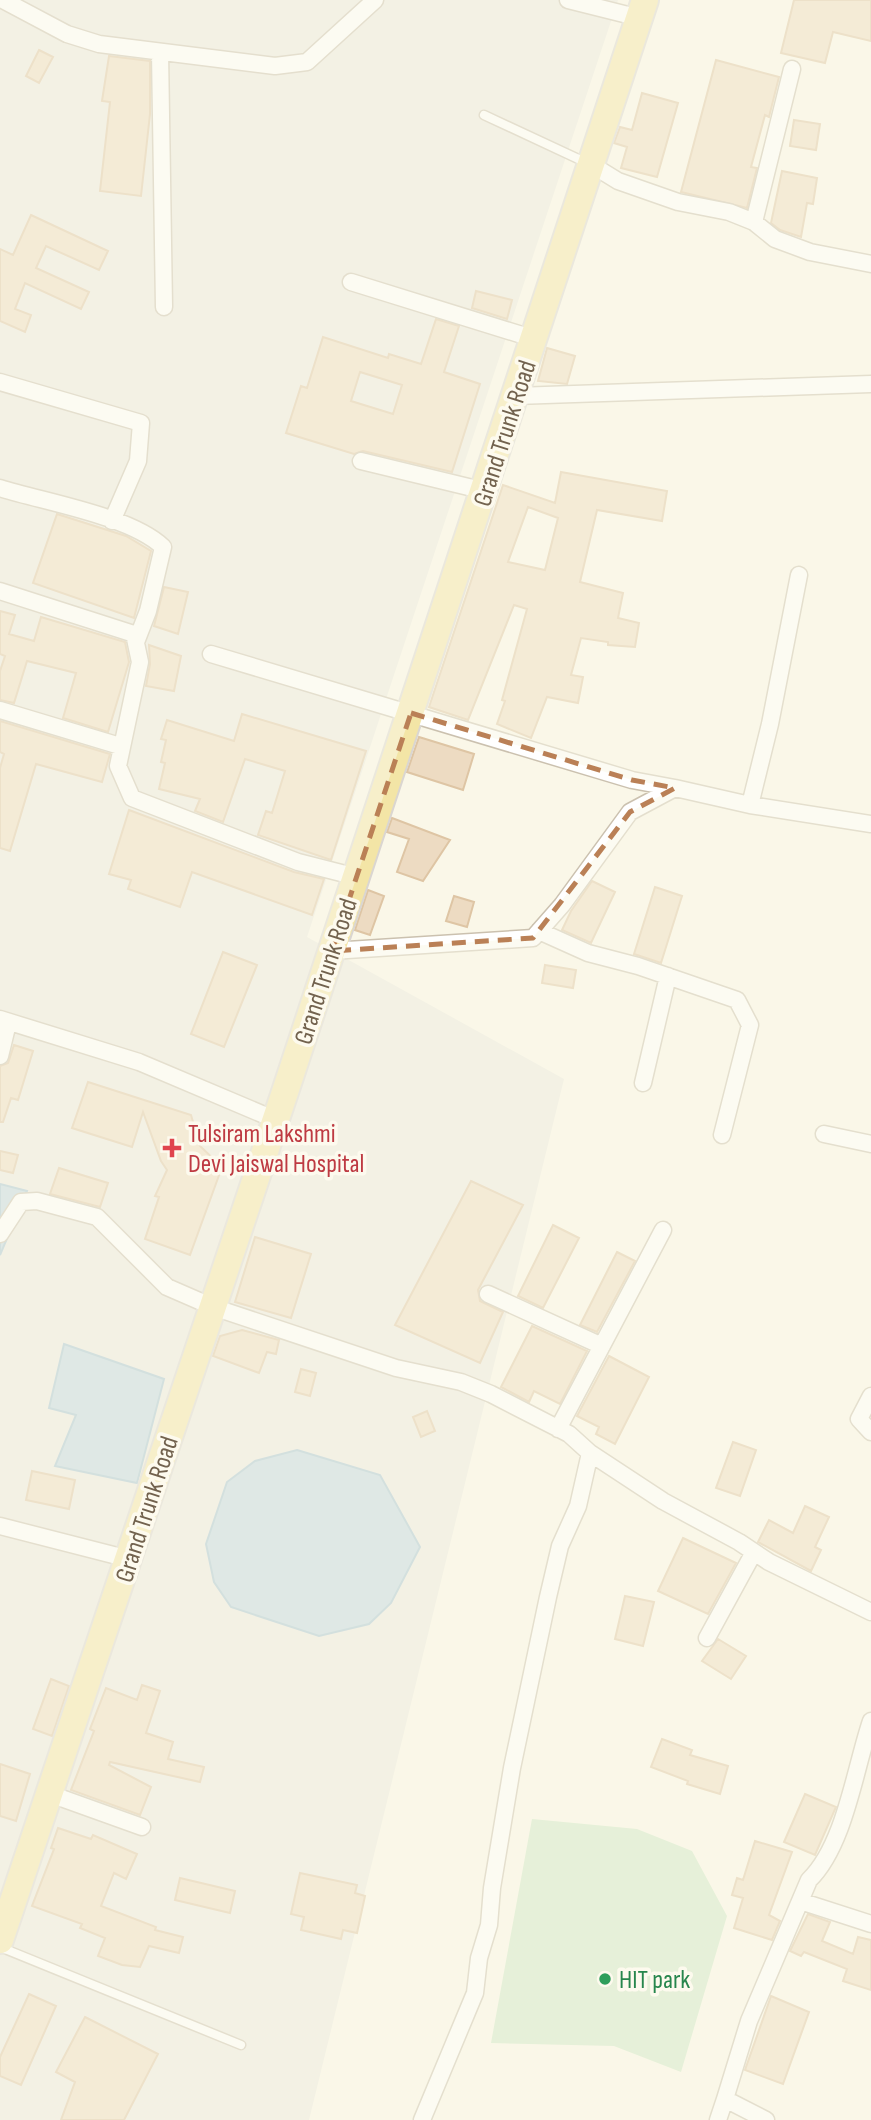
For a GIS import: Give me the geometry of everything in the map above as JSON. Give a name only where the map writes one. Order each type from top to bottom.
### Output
[{"type":"main road","name":"Grand Trunk Road","points":[[0,1940],[214,1307],[643,9]]},
{"type":"street","points":[[3,0],[67,34],[99,44],[275,66],[307,62],[374,0]]},
{"type":"street","points":[[568,0],[643,9]]},
{"type":"street","points":[[160,52],[164,307]]},
{"type":"street","points":[[754,222],[792,69]]},
{"type":"street","points":[[592,165],[618,181],[678,202],[729,212],[754,222],[775,239],[810,252],[871,264]]},
{"type":"street","points":[[351,282],[535,339]]},
{"type":"street","points":[[0,382],[141,423],[138,461],[111,521]]},
{"type":"street","points":[[516,396],[871,384]]},
{"type":"street","points":[[361,461],[485,491]]},
{"type":"street","points":[[0,488],[111,521],[152,537],[163,547],[148,611],[136,642]]},
{"type":"street","points":[[750,805],[770,724],[799,575]]},
{"type":"street","points":[[0,591],[134,634],[140,662],[120,746],[118,766],[132,798],[298,862],[356,877]]},
{"type":"street","points":[[211,654],[632,780],[750,805],[871,824]]},
{"type":"street","points":[[0,710],[120,746]]},
{"type":"street","points":[[332,951],[533,937],[562,905],[630,812],[675,788]]},
{"type":"street","points":[[540,930],[588,953],[668,976],[737,1000],[750,1025],[722,1135]]},
{"type":"street","points":[[643,1083],[668,976]]},
{"type":"street","points":[[0,1056],[4,1021],[139,1062],[276,1120]]},
{"type":"street","points":[[824,1134],[871,1144]]},
{"type":"street","points":[[0,1234],[20,1202],[37,1201],[97,1217],[167,1287],[214,1307],[396,1368],[461,1382],[558,1429],[663,1501],[769,1562],[871,1612]]},
{"type":"street","points":[[558,1429],[663,1230]]},
{"type":"street","points":[[488,1294],[602,1346]]},
{"type":"street","points":[[871,1396],[859,1419],[871,1432]]},
{"type":"street","points":[[422,2120],[475,1993],[479,1958],[489,1925],[492,1888],[512,1768],[548,1597],[560,1546],[578,1506],[590,1453]]},
{"type":"street","points":[[0,1525],[129,1559]]},
{"type":"street","points":[[707,1638],[754,1552]]},
{"type":"street","points":[[718,2120],[749,2021],[809,1880],[821,1868],[835,1836],[871,1721]]},
{"type":"street","points":[[50,1794],[142,1828]]},
{"type":"street","points":[[800,1901],[871,1924]]},
{"type":"street","points":[[725,2099],[766,2120]]},
{"type":"lane","points":[[484,116],[592,165]]},
{"type":"lane","points":[[0,1947],[241,2045]]},
{"type":"highlighted area","points":[[411,713],[632,780],[675,788],[630,812],[533,938],[332,951]]},
{"type":"shaded area","points":[[0,0],[618,0],[307,937],[564,1079],[309,2120],[0,2120]]},
{"type":"green space","name":"HIT park","points":[[532,1819],[637,1829],[692,1851],[727,1916],[681,2072],[614,2046],[491,2043]]},
{"type":"water","points":[[0,1184],[27,1191],[0,1255]]},
{"type":"water","points":[[64,1344],[164,1379],[137,1483],[55,1466],[76,1415],[49,1408]]},
{"type":"water","points":[[297,1450],[380,1475],[420,1547],[391,1603],[369,1624],[319,1636],[231,1607],[214,1582],[206,1544],[227,1482],[255,1461]]},
{"type":"building","points":[[794,0],[871,0],[871,41],[833,32],[825,63],[781,53]]},
{"type":"building","points":[[39,50],[53,57],[39,83],[26,76]]},
{"type":"building","points":[[109,56],[150,61],[150,114],[141,196],[100,191],[110,102],[102,101]]},
{"type":"building","points":[[716,60],[779,77],[769,117],[765,115],[751,167],[757,168],[747,208],[681,192]]},
{"type":"building","points":[[642,93],[678,103],[657,177],[621,168],[627,147],[614,143],[620,127],[632,130]]},
{"type":"building","points":[[794,120],[820,124],[816,150],[790,146]]},
{"type":"building","points":[[782,171],[817,178],[813,204],[807,203],[801,237],[780,230],[771,223]]},
{"type":"building","points":[[31,215],[108,251],[99,270],[46,246],[36,268],[89,292],[81,309],[25,283],[15,309],[31,315],[25,332],[0,321],[0,249],[13,255]]},
{"type":"building","points":[[476,291],[512,300],[507,319],[472,308]]},
{"type":"building","points":[[436,319],[459,326],[444,372],[480,384],[452,472],[363,451],[354,454],[286,433],[301,386],[307,388],[323,337],[388,358],[389,354],[421,364]],"holes":[[[360,372],[402,385],[393,414],[351,401]]]},
{"type":"building","points":[[547,348],[575,356],[567,384],[538,381]]},
{"type":"building","points":[[561,472],[667,491],[662,521],[597,510],[580,582],[623,593],[618,618],[639,623],[635,647],[608,645],[608,642],[581,638],[571,675],[583,677],[578,703],[547,697],[531,738],[497,724],[527,609],[514,605],[468,720],[429,707],[503,485],[555,503]],"holes":[[[528,507],[558,518],[545,570],[508,562]]]},
{"type":"building","points":[[57,514],[126,536],[151,551],[134,618],[33,583]]},
{"type":"building","points":[[164,587],[188,592],[178,634],[154,626]]},
{"type":"building","points":[[0,611],[15,615],[9,634],[34,641],[41,617],[125,642],[129,662],[108,732],[63,718],[76,673],[27,661],[14,703],[0,700],[0,671],[5,656],[0,654]]},
{"type":"building","points":[[149,645],[181,656],[174,691],[146,686],[150,664]]},
{"type":"building","points":[[242,714],[366,751],[331,860],[258,835],[266,811],[272,813],[285,771],[245,759],[223,822],[195,811],[200,799],[159,789],[165,763],[161,762],[166,740],[161,739],[167,720],[234,741]]},
{"type":"building","points":[[0,721],[110,754],[102,782],[36,764],[10,851],[0,848],[0,768],[4,754],[0,752]]},
{"type":"building","points":[[419,737],[474,754],[463,790],[407,772]]},
{"type":"building","points":[[129,810],[294,872],[324,879],[312,915],[192,872],[180,907],[128,889],[131,880],[109,874]]},
{"type":"building","points":[[392,818],[450,840],[423,881],[397,872],[409,839],[387,832]]},
{"type":"building","points":[[592,881],[615,892],[591,943],[562,930],[571,911]]},
{"type":"building","points":[[655,887],[682,896],[661,963],[634,954]]},
{"type":"building","points":[[368,890],[384,896],[370,935],[355,930]]},
{"type":"building","points":[[454,896],[474,902],[467,927],[446,921]]},
{"type":"building","points":[[223,952],[257,965],[224,1047],[191,1034]]},
{"type":"building","points":[[545,965],[576,970],[573,988],[542,983]]},
{"type":"building","points":[[14,1045],[33,1051],[18,1100],[11,1098],[3,1122],[0,1122],[0,1066],[8,1063]]},
{"type":"building","points":[[88,1082],[191,1115],[200,1146],[222,1167],[190,1255],[145,1239],[159,1197],[155,1196],[167,1170],[161,1161],[143,1112],[132,1147],[72,1128]]},
{"type":"building","points":[[0,1151],[18,1155],[13,1173],[0,1170]]},
{"type":"building","points":[[59,1168],[108,1183],[100,1207],[50,1194]]},
{"type":"building","points":[[471,1181],[523,1205],[478,1290],[480,1301],[503,1312],[480,1363],[395,1325]]},
{"type":"building","points":[[553,1225],[579,1238],[543,1308],[518,1296]]},
{"type":"building","points":[[255,1237],[311,1254],[291,1318],[235,1302]]},
{"type":"building","points":[[617,1252],[635,1261],[597,1332],[580,1325]]},
{"type":"building","points":[[532,1326],[587,1351],[560,1404],[534,1391],[529,1402],[501,1387]]},
{"type":"building","points":[[242,1330],[279,1340],[276,1354],[267,1352],[259,1373],[213,1356],[220,1336]]},
{"type":"building","points":[[609,1356],[649,1377],[615,1444],[596,1434],[599,1427],[577,1416]]},
{"type":"building","points":[[301,1369],[316,1373],[310,1396],[295,1392]]},
{"type":"building","points":[[427,1411],[435,1431],[421,1437],[413,1417]]},
{"type":"building","points":[[733,1442],[756,1450],[740,1496],[716,1488]]},
{"type":"building","points":[[32,1471],[75,1480],[69,1509],[26,1500]]},
{"type":"building","points":[[805,1506],[829,1517],[815,1547],[821,1550],[811,1571],[758,1542],[769,1520],[793,1533]]},
{"type":"building","points":[[683,1538],[736,1563],[708,1614],[658,1591]]},
{"type":"building","points":[[625,1596],[654,1602],[643,1646],[615,1639]]},
{"type":"building","points":[[718,1639],[746,1656],[731,1679],[702,1661]]},
{"type":"building","points":[[51,1679],[69,1686],[52,1736],[33,1729]]},
{"type":"building","points":[[142,1685],[160,1691],[146,1733],[173,1742],[168,1759],[204,1767],[200,1782],[110,1762],[109,1765],[151,1787],[140,1815],[71,1790],[94,1731],[90,1729],[106,1688],[137,1700]]},
{"type":"building","points":[[662,1739],[692,1750],[690,1755],[728,1766],[720,1794],[687,1784],[688,1781],[651,1767]]},
{"type":"building","points":[[0,1764],[30,1774],[16,1821],[0,1816]]},
{"type":"building","points":[[805,1794],[836,1807],[815,1855],[784,1842]]},
{"type":"building","points":[[58,1828],[91,1839],[93,1835],[137,1854],[126,1879],[114,1873],[101,1906],[156,1927],[155,1930],[183,1937],[179,1953],[149,1946],[140,1967],[122,1965],[98,1956],[105,1938],[80,1928],[82,1924],[32,1906],[54,1849],[51,1848]]},
{"type":"building","points":[[755,1841],[792,1852],[769,1915],[780,1921],[772,1940],[734,1928],[743,1898],[732,1895],[737,1878],[743,1880]]},
{"type":"building","points":[[300,1873],[357,1885],[355,1893],[365,1896],[357,1933],[343,1930],[341,1939],[301,1930],[304,1917],[291,1914]]},
{"type":"building","points":[[180,1878],[235,1891],[230,1913],[175,1900]]},
{"type":"building","points":[[808,1914],[830,1922],[822,1941],[853,1954],[858,1937],[871,1940],[871,1990],[843,1981],[847,1969],[804,1952],[801,1956],[790,1951]]},
{"type":"building","points":[[29,1994],[56,2006],[21,2085],[0,2076],[0,2057]]},
{"type":"building","points":[[771,1996],[809,2012],[783,2084],[745,2070]]},
{"type":"building","points":[[85,2017],[158,2054],[124,2120],[61,2120],[75,2082],[56,2072]]},
{"type":"place","name":"Tulsiram Lakshmi Devi Jaiswal Hospital","points":[[172,1148]]},
{"type":"place","name":"HIT park","points":[[605,1979]]}]
